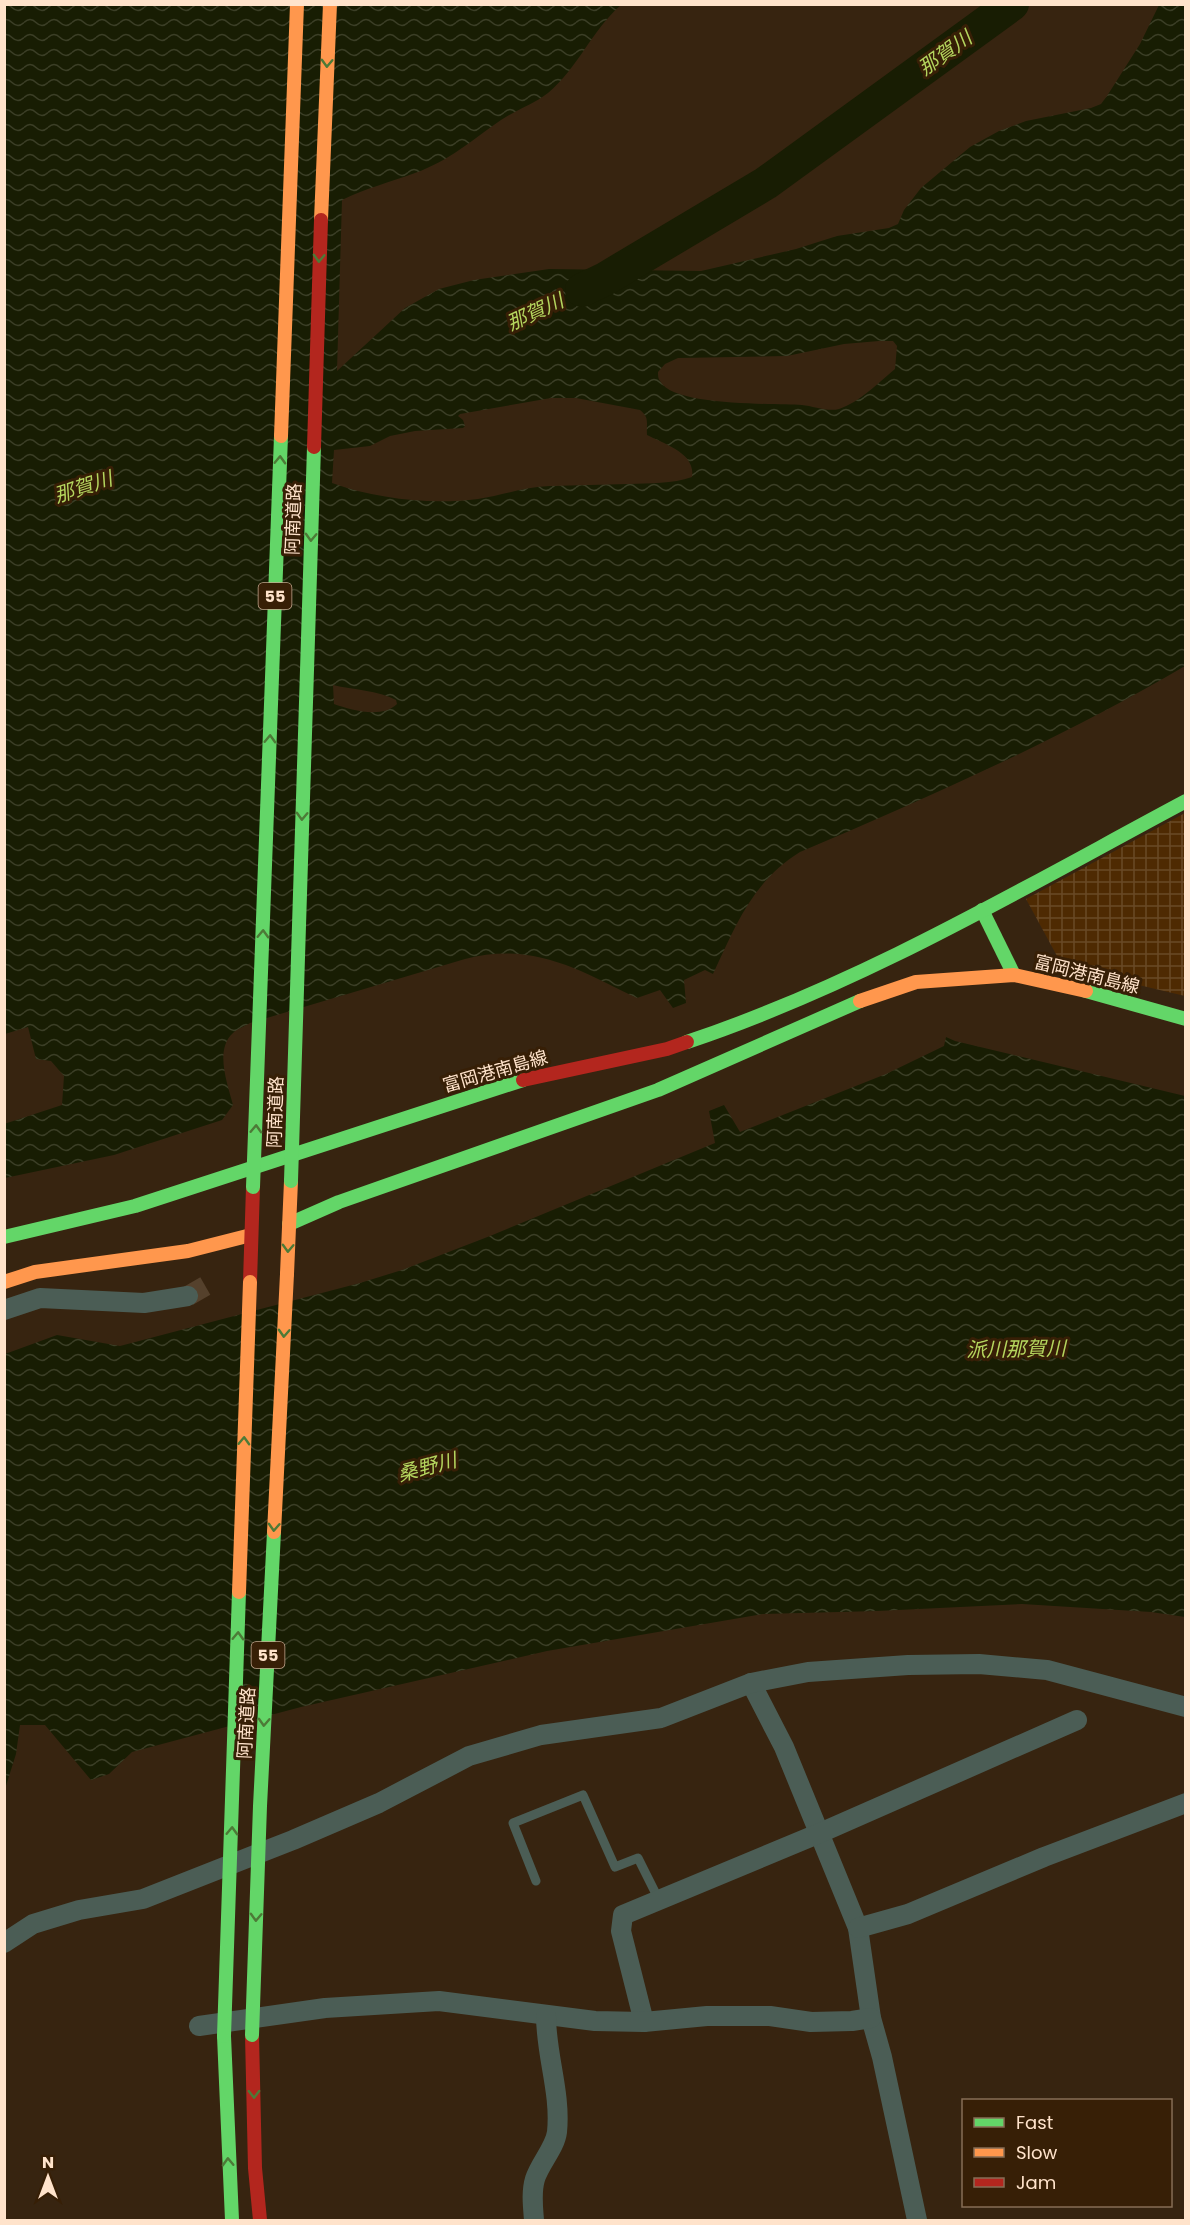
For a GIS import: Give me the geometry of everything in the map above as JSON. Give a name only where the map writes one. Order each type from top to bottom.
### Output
[{"type":"main road","name":"阿南道路","points":[[232,2220],[224,2036],[297,4]]},
{"type":"main road","name":"阿南道路","points":[[260,2220],[255,2168],[252,2035],[260,1806],[291,1181],[318,282],[330,4]]},
{"type":"main road","name":"富岡港南島線","points":[[4,1236],[135,1206],[536,1076],[678,1046],[744,1023],[828,988],[982,910],[1185,801]]},
{"type":"main road","name":"富岡港南島線","points":[[982,910],[1014,975],[1080,989],[1185,1019]]},
{"type":"main road","points":[[289,1224],[339,1202],[658,1090],[857,1002],[916,982],[1014,975]]},
{"type":"main road","points":[[4,1282],[35,1272],[188,1251],[251,1235]]},
{"type":"street","points":[[4,1310],[40,1298],[144,1304],[188,1296]]},
{"type":"street","points":[[4,1943],[33,1924],[79,1910],[143,1899],[293,1840],[379,1803],[469,1756],[541,1734],[661,1718],[751,1683],[807,1672],[908,1665],[979,1664],[1047,1670],[1185,1707]]},
{"type":"street","points":[[751,1683],[784,1747],[858,1928],[871,2018],[882,2057],[917,2220]]},
{"type":"street","points":[[644,2022],[621,1931],[623,1915],[820,1833],[1077,1720]]},
{"type":"street","points":[[858,1928],[908,1914],[1044,1857],[1185,1803]]},
{"type":"street","points":[[199,2026],[325,2008],[439,2001],[595,2021],[644,2022],[707,2016],[770,2016],[811,2022],[871,2018]]},
{"type":"street","points":[[534,2220],[535,2179],[557,2135],[558,2113],[546,2031],[546,2016]]},
{"type":"lane","points":[[536,1881],[513,1823],[583,1796],[615,1867],[638,1858],[659,1900]]},
{"type":"shaded area","points":[[1185,813],[1185,996],[1063,967],[1026,899]]},
{"type":"water","points":[[5,5],[621,5],[602,26],[559,83],[543,97],[501,120],[460,150],[439,162],[342,200],[337,371],[405,308],[439,289],[474,280],[549,269],[701,271],[796,249],[837,236],[889,228],[898,224],[904,210],[921,188],[970,147],[999,131],[1026,121],[1101,104],[1140,44],[1159,5],[1185,5],[1185,666],[1044,742],[800,852],[783,864],[757,891],[738,922],[713,974],[705,970],[684,980],[686,1003],[673,1008],[660,990],[637,998],[575,969],[534,956],[490,954],[465,959],[250,1023],[237,1030],[227,1040],[224,1049],[224,1068],[233,1105],[222,1120],[114,1155],[5,1178],[4,1124],[62,1105],[64,1076],[51,1061],[36,1059],[28,1027],[5,1034]],"holes":[[[893,341],[897,346],[895,369],[862,397],[835,410],[802,405],[704,399],[669,389],[658,377],[658,372],[665,364],[678,358],[787,356],[844,344]],[[551,398],[576,398],[640,410],[646,418],[647,435],[684,456],[692,469],[692,477],[661,483],[541,487],[460,501],[423,501],[386,497],[332,483],[334,450],[370,446],[390,436],[415,431],[463,428],[465,426],[463,420],[458,416]],[[333,685],[381,694],[396,700],[397,704],[391,709],[375,712],[357,711],[334,704]]]},
{"type":"water","points":[[946,1037],[1185,1096],[1185,1617],[1151,1612],[1022,1604],[763,1614],[547,1651],[301,1707],[132,1752],[109,1774],[91,1780],[45,1725],[20,1725],[16,1754],[5,1789],[5,1354],[57,1335],[120,1346],[402,1270],[715,1143],[709,1111],[724,1105],[740,1132],[886,1074],[944,1046]]},
{"type":"waterway","name":"那賀川","points":[[582,290],[605,279],[766,183],[1012,4]]},
{"type":"tunnel","points":[[188,1296],[207,1285]]},
{"type":"traffic: fast","points":[[253,1187],[281,436]]},
{"type":"traffic: fast","points":[[291,1181],[314,447]]},
{"type":"traffic: fast","points":[[687,1042],[816,992],[879,963],[1003,900],[1186,801]]},
{"type":"traffic: fast","points":[[982,910],[1014,975]]},
{"type":"traffic: fast","points":[[1086,991],[1186,1019]]},
{"type":"traffic: fast","points":[[289,1224],[339,1202],[658,1090],[860,1001]]},
{"type":"traffic: fast","points":[[4,1237],[135,1206],[523,1080]]},
{"type":"traffic: fast","points":[[252,2035],[260,1806],[274,1532]]},
{"type":"traffic: fast","points":[[224,2036],[239,1592]]},
{"type":"traffic: fast","points":[[224,2036],[232,2220]]},
{"type":"traffic: slow","points":[[281,436],[297,4]]},
{"type":"traffic: slow","points":[[321,220],[330,4]]},
{"type":"traffic: slow","points":[[860,1001],[916,982],[1014,975],[1086,991]]},
{"type":"traffic: slow","points":[[287,1274],[291,1181]]},
{"type":"traffic: slow","points":[[4,1282],[35,1272],[188,1251],[251,1235]]},
{"type":"traffic: slow","points":[[274,1532],[287,1274]]},
{"type":"traffic: slow","points":[[239,1592],[250,1282]]},
{"type":"traffic: jam","points":[[314,447],[321,220]]},
{"type":"traffic: jam","points":[[523,1080],[667,1049],[687,1042]]},
{"type":"traffic: jam","points":[[250,1282],[253,1187]]},
{"type":"traffic: jam","points":[[252,2035],[255,2168],[260,2220]]},
{"type":"water label","name":"派川那賀川","points":[[1016,1349]]},
{"type":"water label","name":"桑野川","points":[[427,1467]]}]
